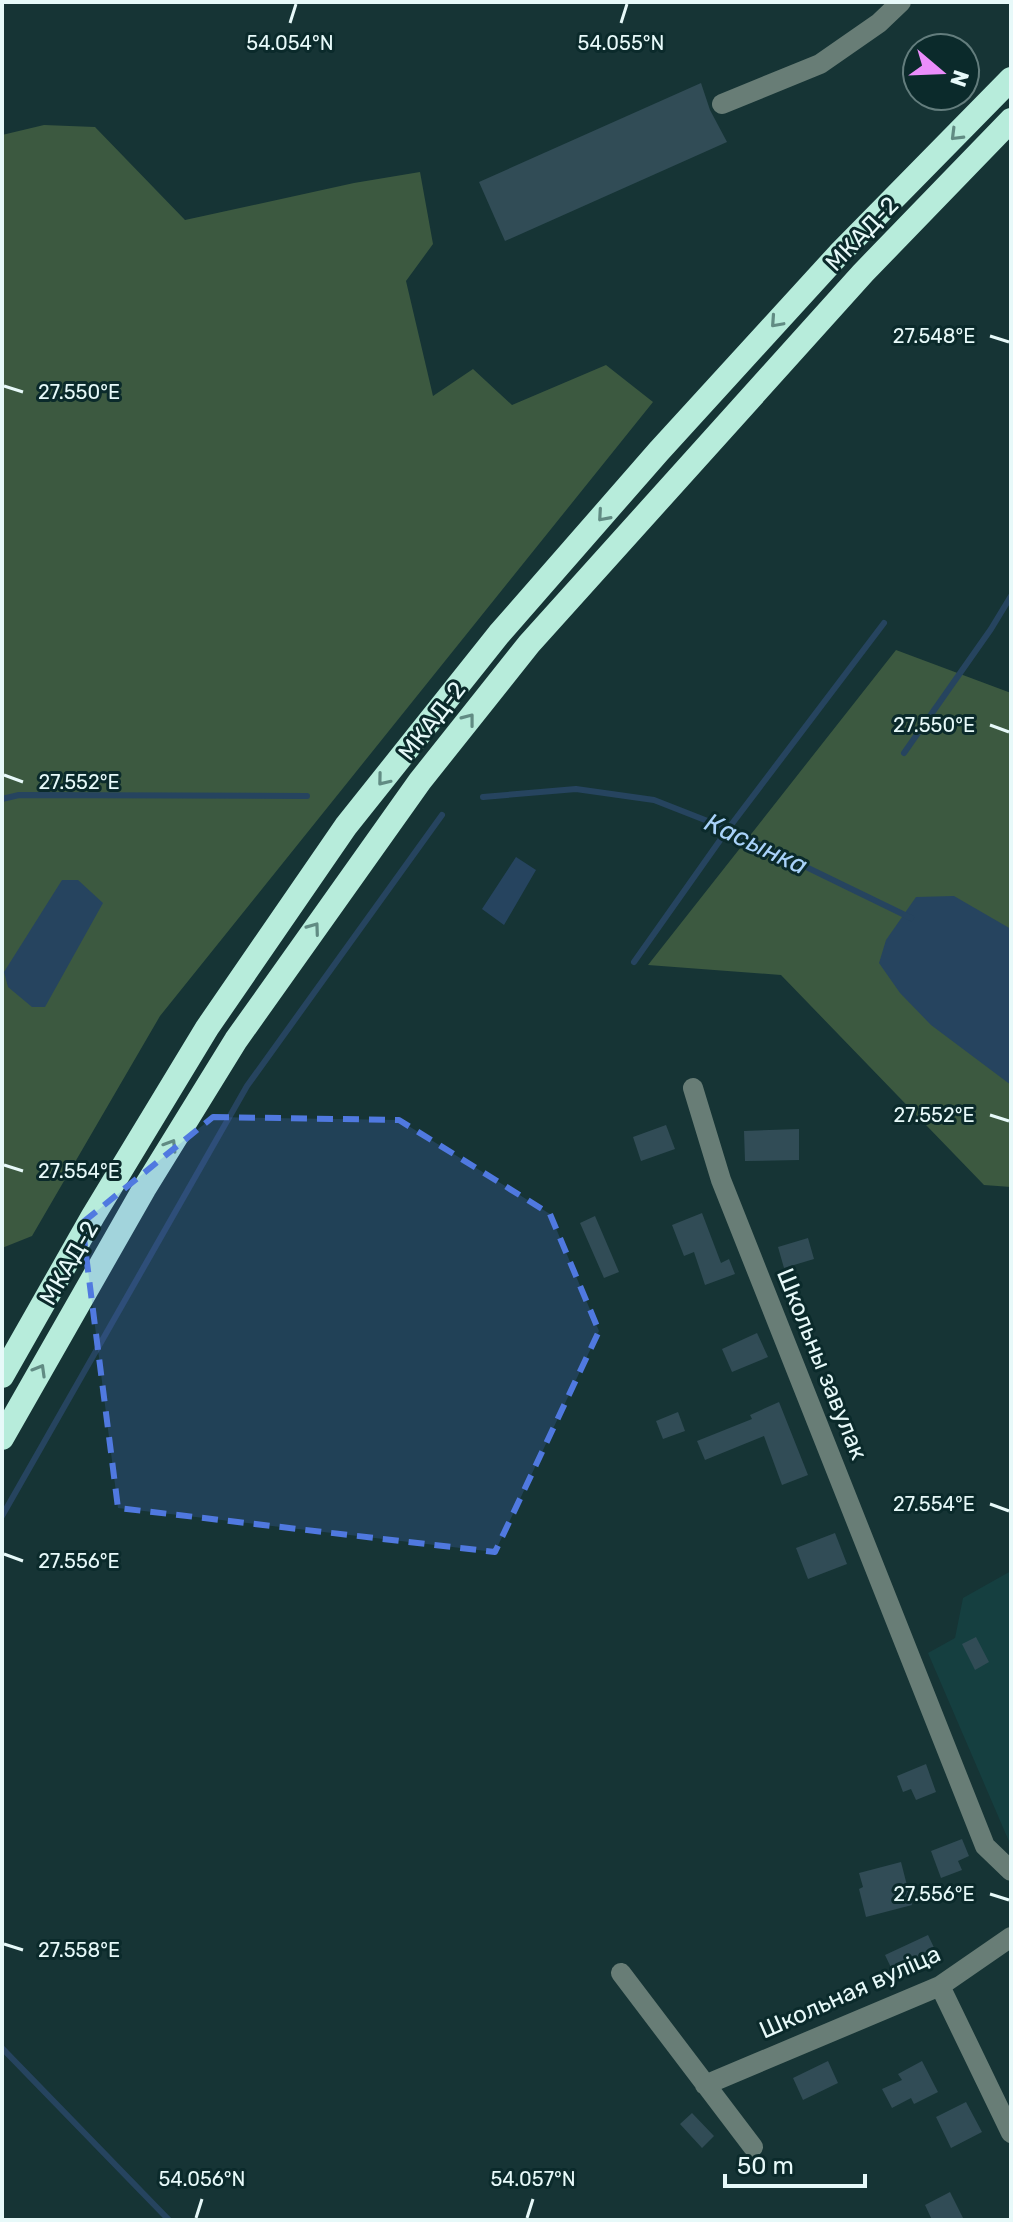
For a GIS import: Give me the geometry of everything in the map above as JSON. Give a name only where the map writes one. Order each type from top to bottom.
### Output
[{"type":"highway","points":[[2,1376],[93,1216],[207,1028],[346,826],[499,634],[659,451],[839,254],[1011,79]]},
{"type":"highway","name":"МКАД-2","points":[[2,1438],[144,1189],[236,1040],[420,781],[529,644],[863,273],[1011,120]]},
{"type":"street","points":[[722,104],[820,64],[879,23],[901,2]]},
{"type":"street","name":"Школьны завулак","points":[[693,1088],[721,1180],[985,1846],[1011,1871]]},
{"type":"street","name":"Школьная вуліца","points":[[705,2085],[940,1986],[1011,1937]]},
{"type":"street","points":[[621,1973],[753,2147]]},
{"type":"street","points":[[940,1986],[1011,2133]]},
{"type":"highlighted area","points":[[213,1117],[399,1120],[550,1214],[599,1331],[495,1552],[118,1508],[82,1223]]},
{"type":"shaded area","points":[[516,857],[536,870],[504,925],[482,909]]},
{"type":"shaded area","points":[[62,880],[78,880],[103,903],[45,1007],[32,1007],[8,987],[4,972]]},
{"type":"shaded area","points":[[954,896],[1011,929],[1011,1085],[931,1025],[900,993],[879,963],[886,940],[916,897]]},
{"type":"shaded area","points":[[1011,1571],[1011,1846],[928,1653],[955,1638],[963,1598]]},
{"type":"green space","points":[[44,125],[95,127],[185,220],[354,183],[420,172],[433,244],[406,281],[433,396],[473,369],[512,405],[606,365],[653,402],[160,1016],[32,1236],[2,1248],[2,135]]},
{"type":"green space","points":[[896,650],[1011,693],[1011,1187],[984,1185],[781,975],[648,965]]},
{"type":"building","points":[[701,83],[710,110],[727,142],[505,241],[479,182]]},
{"type":"building","points":[[666,1125],[675,1149],[641,1161],[633,1137]]},
{"type":"building","points":[[799,1129],[799,1160],[745,1161],[744,1131]]},
{"type":"building","points":[[702,1213],[721,1263],[729,1259],[735,1274],[705,1285],[694,1252],[684,1256],[672,1225]]},
{"type":"building","points":[[595,1216],[619,1272],[604,1278],[580,1223]]},
{"type":"building","points":[[808,1238],[814,1259],[784,1268],[778,1247]]},
{"type":"building","points":[[757,1333],[768,1357],[732,1372],[722,1349]]},
{"type":"building","points":[[779,1402],[808,1475],[782,1485],[764,1436],[705,1460],[697,1441],[752,1419],[750,1415]]},
{"type":"building","points":[[678,1412],[685,1431],[663,1439],[656,1421]]},
{"type":"building","points":[[835,1533],[847,1564],[808,1579],[796,1548]]},
{"type":"building","points":[[976,1637],[989,1662],[975,1670],[962,1644]]},
{"type":"building","points":[[926,1764],[936,1792],[916,1800],[911,1789],[903,1792],[897,1776]]},
{"type":"building","points":[[962,1839],[969,1856],[958,1861],[962,1870],[941,1878],[931,1851]]},
{"type":"building","points":[[901,1862],[912,1905],[866,1917],[859,1889],[863,1887],[859,1873]]},
{"type":"building","points":[[928,1935],[938,1956],[895,1976],[885,1955]]},
{"type":"building","points":[[828,2061],[838,2083],[803,2100],[793,2078]]},
{"type":"building","points":[[922,2061],[938,2092],[914,2104],[911,2098],[892,2108],[882,2089],[902,2080],[898,2074]]},
{"type":"building","points":[[966,2102],[982,2132],[951,2148],[936,2117]]},
{"type":"building","points":[[692,2113],[714,2136],[702,2148],[680,2124]]},
{"type":"building","points":[[950,2192],[964,2220],[932,2220],[925,2205]]},
{"type":"waterway","points":[[904,753],[1011,596]]},
{"type":"waterway","points":[[634,962],[728,829],[884,623]]},
{"type":"waterway","name":"Касынка","points":[[483,797],[576,789],[654,800],[728,829],[911,918]]},
{"type":"waterway","name":"Касынка","points":[[2,799],[19,795],[307,796]]},
{"type":"waterway","points":[[2,1516],[247,1086],[442,815]]},
{"type":"waterway","points":[[2,2048],[169,2220]]}]
